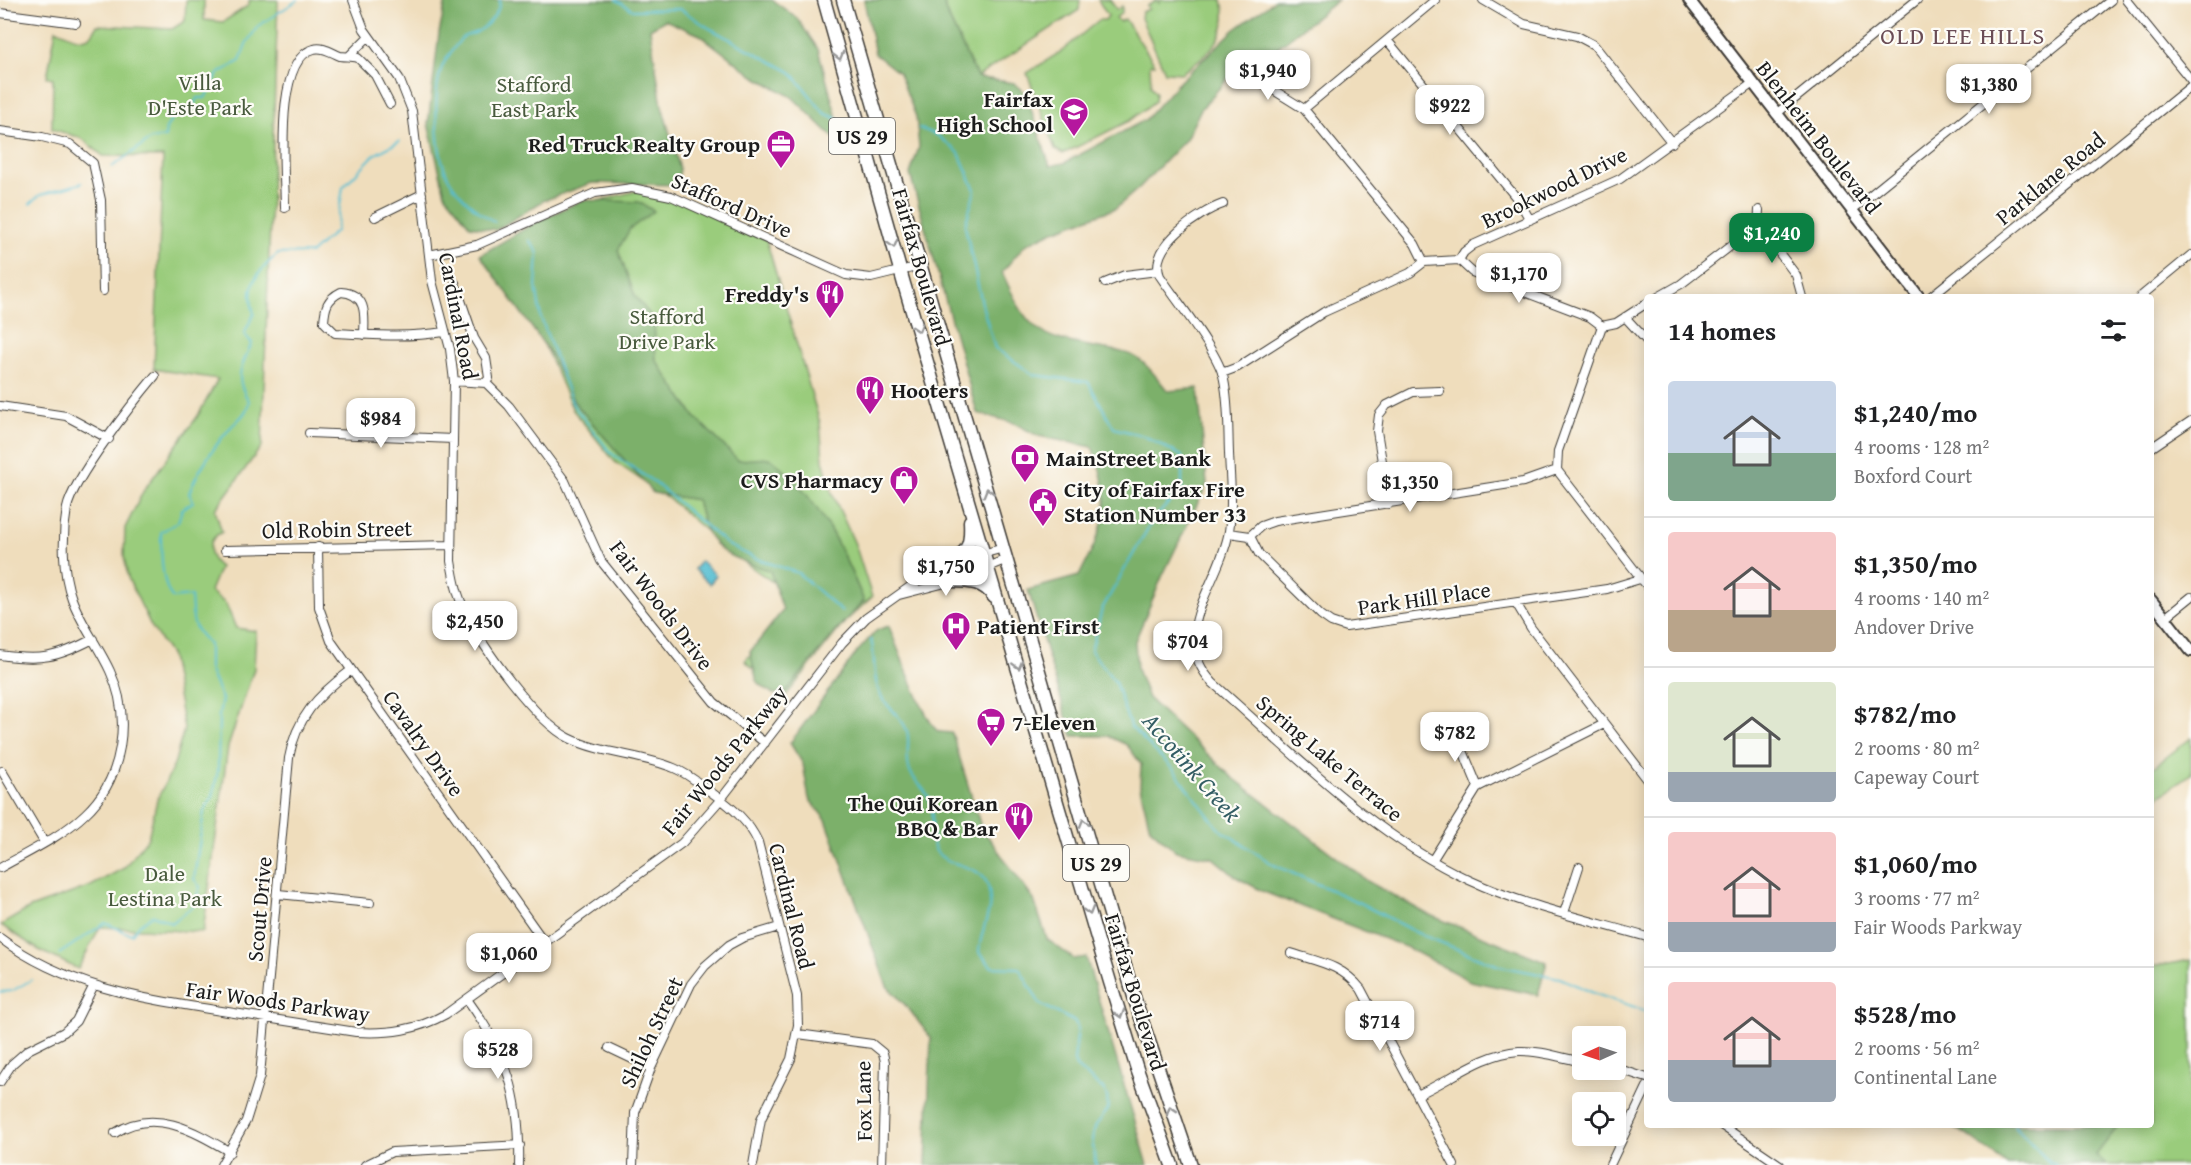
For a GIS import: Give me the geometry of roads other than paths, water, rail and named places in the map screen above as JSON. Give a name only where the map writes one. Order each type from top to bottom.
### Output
[{"type":"main road","name":"Fairfax Boulevard","points":[[824,0],[901,272],[1116,1002],[1172,1165]]},
{"type":"main road","name":"Fairfax Boulevard","points":[[843,0],[1138,1008],[1191,1165]]},
{"type":"main road","name":"Blenheim Boulevard","points":[[1689,0],[1917,294]]},
{"type":"main road","points":[[952,562],[964,554],[971,542],[968,495]]},
{"type":"main road","points":[[953,581],[980,584],[989,590],[1000,606]]},
{"type":"main road","points":[[2154,604],[2191,651]]},
{"type":"street","name":"Cardinal Road","points":[[353,0],[368,37],[399,78],[410,101],[429,255],[444,332],[450,349],[454,381],[451,545],[453,578],[466,614],[488,648],[543,720],[575,741],[676,768],[721,799],[746,823],[758,842],[797,996],[798,1034],[789,1063],[761,1119],[753,1165]]},
{"type":"street","points":[[1304,109],[1435,0]]},
{"type":"street","points":[[1483,0],[1524,24],[1577,36],[1594,45],[1672,143]]},
{"type":"street","points":[[1776,114],[1917,0]]},
{"type":"street","points":[[1852,210],[2111,0]]},
{"type":"street","points":[[2126,0],[2191,80]]},
{"type":"street","points":[[0,13],[76,23]]},
{"type":"street","points":[[350,55],[368,37]]},
{"type":"street","points":[[1387,40],[1519,201],[1530,220]]},
{"type":"street","points":[[285,207],[285,108],[289,81],[299,57],[315,48],[331,51],[342,57],[350,55],[358,57],[375,75],[390,104]]},
{"type":"street","points":[[1246,74],[1304,109],[1415,244],[1424,262]]},
{"type":"street","name":"Brookwood Drive","points":[[1460,260],[1464,252],[1473,245],[1620,179],[1753,83]]},
{"type":"street","name":"Parklane Road","points":[[1934,294],[2191,86]]},
{"type":"street","points":[[0,132],[42,136],[70,144],[93,163],[101,200],[104,291]]},
{"type":"street","name":"Stafford Drive","points":[[429,255],[477,245],[580,198],[610,189],[632,188],[671,196],[846,275],[871,278],[920,266]]},
{"type":"street","points":[[375,217],[422,194]]},
{"type":"street","points":[[1105,283],[1125,275],[1158,271],[1160,253],[1165,246],[1200,214],[1223,204]]},
{"type":"street","points":[[1760,210],[1758,225],[1796,275],[1801,294]]},
{"type":"street","points":[[1663,294],[1681,284],[1758,225]]},
{"type":"street","points":[[2144,294],[2191,255]]},
{"type":"street","points":[[1222,373],[1238,367],[1324,312],[1410,273],[1424,262],[1460,260],[1472,272],[1590,317],[1602,326]]},
{"type":"street","name":"Spring Lake Terrace","points":[[1158,271],[1222,373],[1227,406],[1229,533],[1194,629],[1192,644],[1198,665],[1213,683],[1363,813],[1433,859],[1492,890],[1644,936]]},
{"type":"street","points":[[454,381],[486,383],[489,378],[486,358],[474,338],[455,282]]},
{"type":"street","points":[[364,335],[364,304],[357,297],[341,292],[331,297],[325,308],[324,322],[335,333],[364,335],[412,336],[444,332]]},
{"type":"street","points":[[1602,326],[1626,317],[1644,305]]},
{"type":"street","points":[[1626,317],[1644,337]]},
{"type":"street","points":[[1602,326],[1558,451],[1557,470],[1644,583]]},
{"type":"street","points":[[0,868],[71,825],[92,806],[109,782],[119,754],[122,724],[119,696],[111,673],[76,609],[68,586],[65,557],[66,516],[75,488],[155,376]]},
{"type":"street","name":"Fair Woods Drive","points":[[486,383],[509,406],[565,481],[601,561],[714,702],[765,743]]},
{"type":"street","points":[[1389,504],[1377,431],[1379,415],[1387,405],[1413,392],[1440,391]]},
{"type":"street","points":[[0,406],[66,416],[109,439]]},
{"type":"street","points":[[2154,446],[2191,421]]},
{"type":"street","points":[[309,433],[453,440]]},
{"type":"street","points":[[1229,533],[1250,536],[1261,526],[1275,521],[1523,482],[1557,470]]},
{"type":"street","name":"Park Hill Place","points":[[1250,536],[1259,554],[1321,615],[1336,625],[1352,627],[1644,584]]},
{"type":"street","name":"Old Robin Street","points":[[225,550],[451,545]]},
{"type":"street","name":"Cavalry Drive","points":[[318,548],[318,596],[321,615],[331,641],[350,671],[545,943]]},
{"type":"street","name":"Fair Woods Parkway","points":[[0,938],[43,965],[93,987],[141,999],[356,1032],[390,1033],[431,1022],[467,999],[671,853],[694,831],[721,799],[842,643],[866,618],[895,596],[952,562],[984,554],[1005,554]]},
{"type":"street","name":"Fair Woods Parkway","points":[[895,596],[988,569],[1005,554]]},
{"type":"street","points":[[2165,618],[2191,597]]},
{"type":"street","points":[[1516,603],[1531,628],[1644,775]]},
{"type":"street","points":[[0,655],[25,658],[53,657],[93,639]]},
{"type":"street","name":"Scout Drive","points":[[221,1165],[230,1152],[255,1097],[260,1076],[289,758],[294,738],[313,702],[350,671]]},
{"type":"street","points":[[1433,859],[1478,787],[1604,724]]},
{"type":"street","points":[[1443,729],[1461,746],[1478,787]]},
{"type":"street","points":[[2,771],[44,842]]},
{"type":"street","points":[[1564,913],[1579,867]]},
{"type":"street","points":[[278,894],[370,903]]},
{"type":"street","name":"Shiloh Street","points":[[633,1165],[635,1113],[651,1068],[685,995],[705,966],[722,950],[742,938],[779,927]]},
{"type":"street","points":[[1291,953],[1333,965],[1354,981],[1454,1165]]},
{"type":"street","points":[[0,1082],[12,1064],[28,1050],[64,1032],[76,1021],[93,987]]},
{"type":"street","points":[[467,999],[494,1037],[506,1064],[518,1110],[519,1165]]},
{"type":"street","name":"Fox Lane","points":[[798,1034],[873,1044],[883,1053],[885,1062],[882,1165]]},
{"type":"street","points":[[609,1048],[651,1068]]},
{"type":"street","points":[[1417,1095],[1508,1052],[1524,1051],[1572,1060]]},
{"type":"street","points":[[1626,1071],[1644,1077]]},
{"type":"street","points":[[1610,1165],[1644,1093]]},
{"type":"street","points":[[115,1133],[135,1122],[159,1121],[190,1129],[230,1152]]},
{"type":"street","points":[[1725,1128],[1780,1165]]},
{"type":"street","points":[[365,1165],[392,1152],[520,1145]]},
{"type":"water","points":[[701,561],[716,575],[710,584],[694,569]]},
{"type":"waterway","points":[[112,167],[151,139],[165,137],[166,128],[174,116],[190,113],[197,98],[205,98],[218,74],[240,61],[246,44],[258,26],[298,0]]},
{"type":"waterway","points":[[495,222],[466,200],[448,178],[439,148],[436,106],[442,66],[463,37],[477,32],[489,22],[496,14],[500,0]]},
{"type":"waterway","name":"Accotink Creek","points":[[616,0],[633,10],[680,9],[709,28],[791,72],[824,113],[838,119]]},
{"type":"waterway","name":"Accotink Creek","points":[[919,128],[937,135],[959,153],[975,190],[965,226],[983,308],[995,348],[1034,375],[1088,382],[1114,428],[1144,436],[1182,456],[1182,487],[1151,523],[1102,609],[1091,651],[1115,682],[1130,726],[1174,770],[1218,828],[1274,865],[1358,902],[1415,932],[1499,966],[1560,978],[1598,995],[1644,1010]]},
{"type":"waterway","points":[[59,954],[105,923],[132,934],[140,924],[153,915],[172,923],[193,906],[200,887],[194,879],[204,811],[213,795],[218,770],[219,715],[222,699],[209,669],[209,644],[195,627],[191,596],[173,598],[166,585],[162,567],[161,532],[178,522],[182,509],[193,502],[189,493],[202,467],[248,406],[249,401],[241,385],[240,372],[252,343],[244,334],[254,314],[251,295],[259,273],[278,254],[311,253],[336,231],[343,187],[374,155],[400,141]]},
{"type":"waterway","points":[[30,204],[40,195],[82,183]]},
{"type":"waterway","points":[[529,240],[538,253],[536,286],[541,318],[573,405],[611,453],[654,482],[728,545],[757,559],[798,573],[842,612]]},
{"type":"waterway","points":[[871,640],[878,688],[883,699],[905,725],[910,771],[930,801],[934,847],[945,859],[978,872],[988,886],[990,903],[979,952],[992,967],[1019,968],[1040,1004],[1075,1022],[1078,1029],[1074,1060],[1076,1067],[1103,1089],[1107,1096],[1108,1110],[1096,1125],[1092,1139],[1096,1165]]},
{"type":"waterway","points":[[0,992],[12,991],[31,980]]},
{"type":"waterway","name":"Accotink Creek","points":[[2017,1128],[2049,1162],[2056,1165]]},
{"type":"place","name":"Fairfax High School","points":[[1074,138]]},
{"type":"place","name":"Red Truck Realty Group","points":[[781,170]]},
{"type":"place","name":"Freddy's","points":[[830,320]]},
{"type":"place","name":"Hooters","points":[[870,416]]},
{"type":"place","name":"MainStreet Bank","points":[[1025,484]]},
{"type":"place","name":"CVS Pharmacy","points":[[904,506]]},
{"type":"place","name":"City of Fairfax Fire Station Number 33","points":[[1043,528]]},
{"type":"place","name":"Patient First","points":[[956,652]]},
{"type":"place","name":"7-Eleven","points":[[991,748]]},
{"type":"place","name":"The Qui Korean BBQ & Bar","points":[[1019,842]]},
{"type":"district","name":"OLD LEE HILLS","points":[[1963,35]]},
{"type":"park label","name":"Villa D'Este Park","points":[[200,94]]},
{"type":"park label","name":"Stafford East Park","points":[[534,96]]},
{"type":"park label","name":"Stafford Drive Park","points":[[667,328]]},
{"type":"park label","name":"Dale Lestina Park","points":[[165,886]]}]
